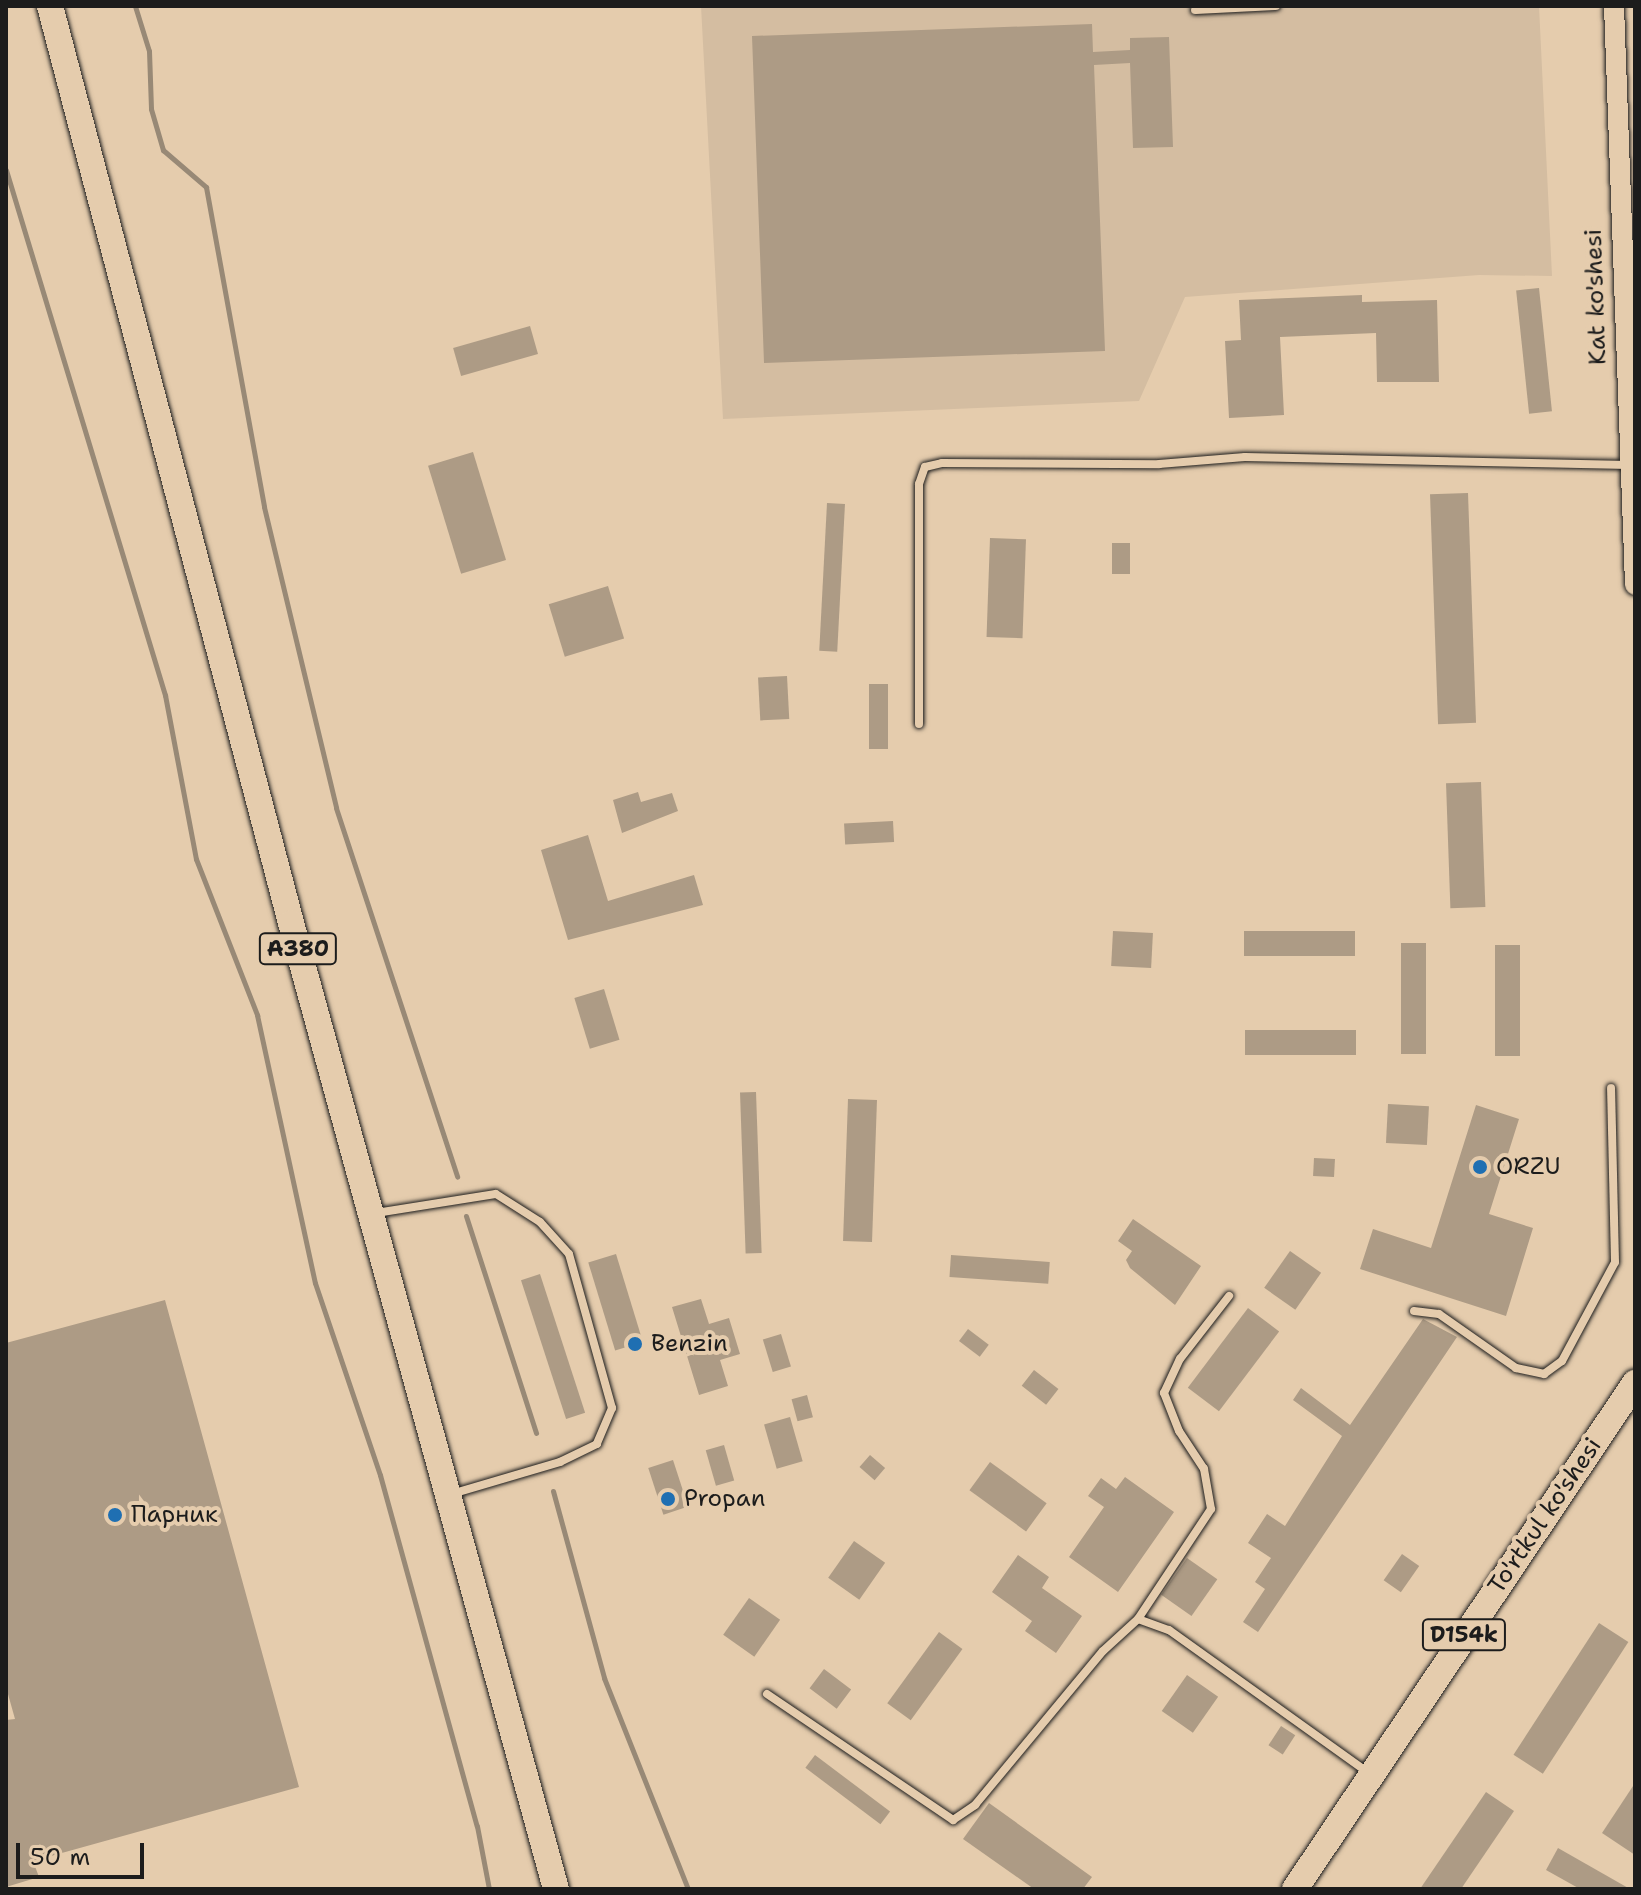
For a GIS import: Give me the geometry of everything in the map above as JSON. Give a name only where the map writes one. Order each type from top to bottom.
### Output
[{"type":"main road","name":"A380","points":[[50,6],[370,1214],[450,1494],[556,1889]]},
{"type":"main road","name":"To'rtkul ko'shesi","points":[[1295,1889],[1370,1773],[1635,1383]]},
{"type":"street","name":"Kat ko'shesi","points":[[1614,6],[1635,585]]},
{"type":"lane","points":[[1195,10],[1276,6]]},
{"type":"lane","points":[[919,724],[919,484],[925,467],[942,463],[1159,464],[1245,457],[1630,465]]},
{"type":"lane","points":[[1414,1311],[1439,1314],[1516,1368],[1544,1374],[1562,1361],[1615,1262],[1611,1088]]},
{"type":"lane","points":[[370,1214],[496,1194],[540,1222],[569,1254],[612,1408],[597,1444],[560,1462],[450,1494]]},
{"type":"lane","points":[[767,1694],[953,1820],[975,1805],[1103,1651],[1138,1619],[1211,1509],[1204,1469],[1179,1431],[1164,1393],[1180,1359],[1229,1296]]},
{"type":"lane","points":[[1138,1619],[1169,1630],[1370,1773]]},
{"type":"shaded area","points":[[701,6],[1539,6],[1552,276],[1479,275],[1185,297],[1139,401],[723,419]]},
{"type":"building","points":[[1092,24],[1093,52],[1130,50],[1130,38],[1169,37],[1173,147],[1133,148],[1130,63],[1094,65],[1105,351],[764,363],[752,36]]},
{"type":"building","points":[[1539,288],[1552,411],[1529,414],[1516,290]]},
{"type":"building","points":[[1362,295],[1362,302],[1437,300],[1439,382],[1377,382],[1376,333],[1280,337],[1284,415],[1229,418],[1225,341],[1241,340],[1239,300]]},
{"type":"building","points":[[530,326],[538,354],[461,376],[453,348]]},
{"type":"building","points":[[473,452],[506,560],[461,574],[428,466]]},
{"type":"building","points":[[1468,493],[1476,723],[1438,724],[1430,494]]},
{"type":"building","points":[[827,503],[845,504],[837,652],[819,651]]},
{"type":"building","points":[[990,538],[1026,539],[1023,638],[987,637]]},
{"type":"building","points":[[1112,543],[1130,543],[1130,574],[1112,574]]},
{"type":"building","points":[[608,586],[624,639],[565,657],[549,604]]},
{"type":"building","points":[[787,676],[789,719],[760,720],[758,678]]},
{"type":"building","points":[[869,684],[888,684],[888,749],[869,749]]},
{"type":"building","points":[[1481,782],[1485,907],[1450,908],[1446,783]]},
{"type":"building","points":[[638,792],[641,802],[672,793],[678,811],[622,833],[613,800]]},
{"type":"building","points":[[893,821],[894,842],[845,845],[844,824]]},
{"type":"building","points":[[588,835],[608,901],[694,875],[703,905],[568,940],[541,850]]},
{"type":"building","points":[[1113,931],[1153,933],[1151,968],[1111,966]]},
{"type":"building","points":[[1244,931],[1355,931],[1355,956],[1244,956]]},
{"type":"building","points":[[1401,943],[1426,943],[1426,1054],[1401,1054]]},
{"type":"building","points":[[1495,945],[1520,945],[1520,1056],[1495,1056]]},
{"type":"building","points":[[604,989],[619,1040],[590,1049],[574,998]]},
{"type":"building","points":[[1245,1030],[1356,1030],[1356,1055],[1245,1055]]},
{"type":"building","points":[[756,1092],[762,1253],[746,1253],[740,1093]]},
{"type":"building","points":[[848,1099],[877,1100],[872,1242],[843,1241]]},
{"type":"building","points":[[1388,1104],[1429,1106],[1427,1145],[1386,1143]]},
{"type":"building","name":"ORZU","points":[[1476,1105],[1519,1119],[1489,1214],[1533,1228],[1506,1316],[1360,1269],[1373,1229],[1431,1248]]},
{"type":"building","points":[[1314,1158],[1335,1159],[1334,1177],[1313,1176]]},
{"type":"building","points":[[1133,1219],[1201,1266],[1175,1305],[1130,1268],[1126,1260],[1132,1251],[1118,1241]]},
{"type":"building","points":[[1290,1251],[1321,1273],[1295,1310],[1264,1288]]},
{"type":"building","points":[[616,1254],[643,1342],[615,1350],[588,1262]]},
{"type":"building","points":[[951,1255],[1050,1262],[1048,1284],[949,1277]]},
{"type":"building","points":[[540,1274],[585,1413],[566,1419],[521,1280]]},
{"type":"building","points":[[701,1299],[709,1324],[729,1318],[740,1354],[720,1360],[728,1386],[699,1395],[672,1307]]},
{"type":"building","name":"Парник","points":[[165,1300],[299,1787],[33,1861],[39,1877],[6,1887],[6,1720],[15,1719],[6,1687],[6,1343]]},
{"type":"building","points":[[1248,1308],[1279,1331],[1219,1411],[1188,1388]]},
{"type":"building","points":[[1423,1319],[1457,1337],[1258,1632],[1243,1622],[1265,1589],[1255,1582],[1271,1558],[1248,1543],[1267,1514],[1285,1526],[1342,1436],[1293,1400],[1301,1388],[1350,1425]]},
{"type":"building","points":[[968,1329],[989,1345],[980,1357],[959,1341]]},
{"type":"building","points":[[781,1334],[791,1367],[773,1372],[763,1340]]},
{"type":"building","points":[[1034,1370],[1058,1389],[1046,1405],[1022,1386]]},
{"type":"building","points":[[807,1395],[813,1417],[797,1421],[792,1399]]},
{"type":"building","points":[[790,1417],[803,1461],[777,1469],[764,1424]]},
{"type":"building","points":[[724,1445],[734,1481],[716,1486],[706,1450]]},
{"type":"building","points":[[870,1455],[885,1468],[875,1480],[860,1467]]},
{"type":"building","points":[[673,1460],[688,1507],[663,1515],[648,1468]]},
{"type":"building","points":[[990,1462],[1047,1503],[1026,1531],[969,1490]]},
{"type":"building","points":[[1125,1477],[1174,1512],[1118,1592],[1069,1557],[1104,1507],[1088,1496],[1101,1478],[1116,1489]]},
{"type":"building","points":[[854,1541],[885,1563],[859,1600],[828,1578]]},
{"type":"building","points":[[1402,1554],[1419,1566],[1401,1592],[1384,1580]]},
{"type":"building","points":[[1018,1555],[1049,1577],[1042,1588],[1082,1616],[1056,1653],[1025,1631],[1032,1621],[992,1592]]},
{"type":"building","points":[[1187,1558],[1217,1579],[1191,1616],[1161,1595]]},
{"type":"building","points":[[749,1598],[780,1620],[754,1657],[723,1635]]},
{"type":"building","points":[[1599,1623],[1628,1642],[1543,1774],[1513,1755]]},
{"type":"building","points":[[939,1632],[962,1649],[911,1720],[887,1703]]},
{"type":"building","points":[[824,1669],[851,1689],[837,1709],[810,1688]]},
{"type":"building","points":[[1187,1675],[1218,1697],[1193,1733],[1162,1711]]},
{"type":"building","points":[[1281,1726],[1295,1735],[1283,1755],[1268,1745]]},
{"type":"building","points":[[815,1755],[890,1812],[880,1824],[805,1768]]},
{"type":"building","points":[[1635,1783],[1635,1855],[1602,1833]]},
{"type":"building","points":[[1486,1792],[1514,1811],[1461,1889],[1420,1889]]},
{"type":"building","points":[[989,1803],[1092,1877],[1083,1889],[1034,1889],[963,1839]]},
{"type":"building","points":[[1558,1848],[1630,1889],[1580,1889],[1546,1870]]},
{"type":"waterway","points":[[135,6],[149,51],[151,109],[163,150],[206,187],[264,507],[336,808],[457,1177]]},
{"type":"waterway","points":[[6,170],[165,695],[196,859],[257,1015],[315,1283],[380,1475],[477,1826],[489,1889]]},
{"type":"waterway","points":[[466,1216],[536,1433]]},
{"type":"waterway","points":[[553,1491],[604,1678],[688,1889]]},
{"type":"place","name":"ORZU","points":[[1480,1167]]},
{"type":"place","name":"Benzin","points":[[635,1344]]},
{"type":"place","name":"Propan","points":[[668,1499]]},
{"type":"place","name":"Парник","points":[[115,1515]]}]
